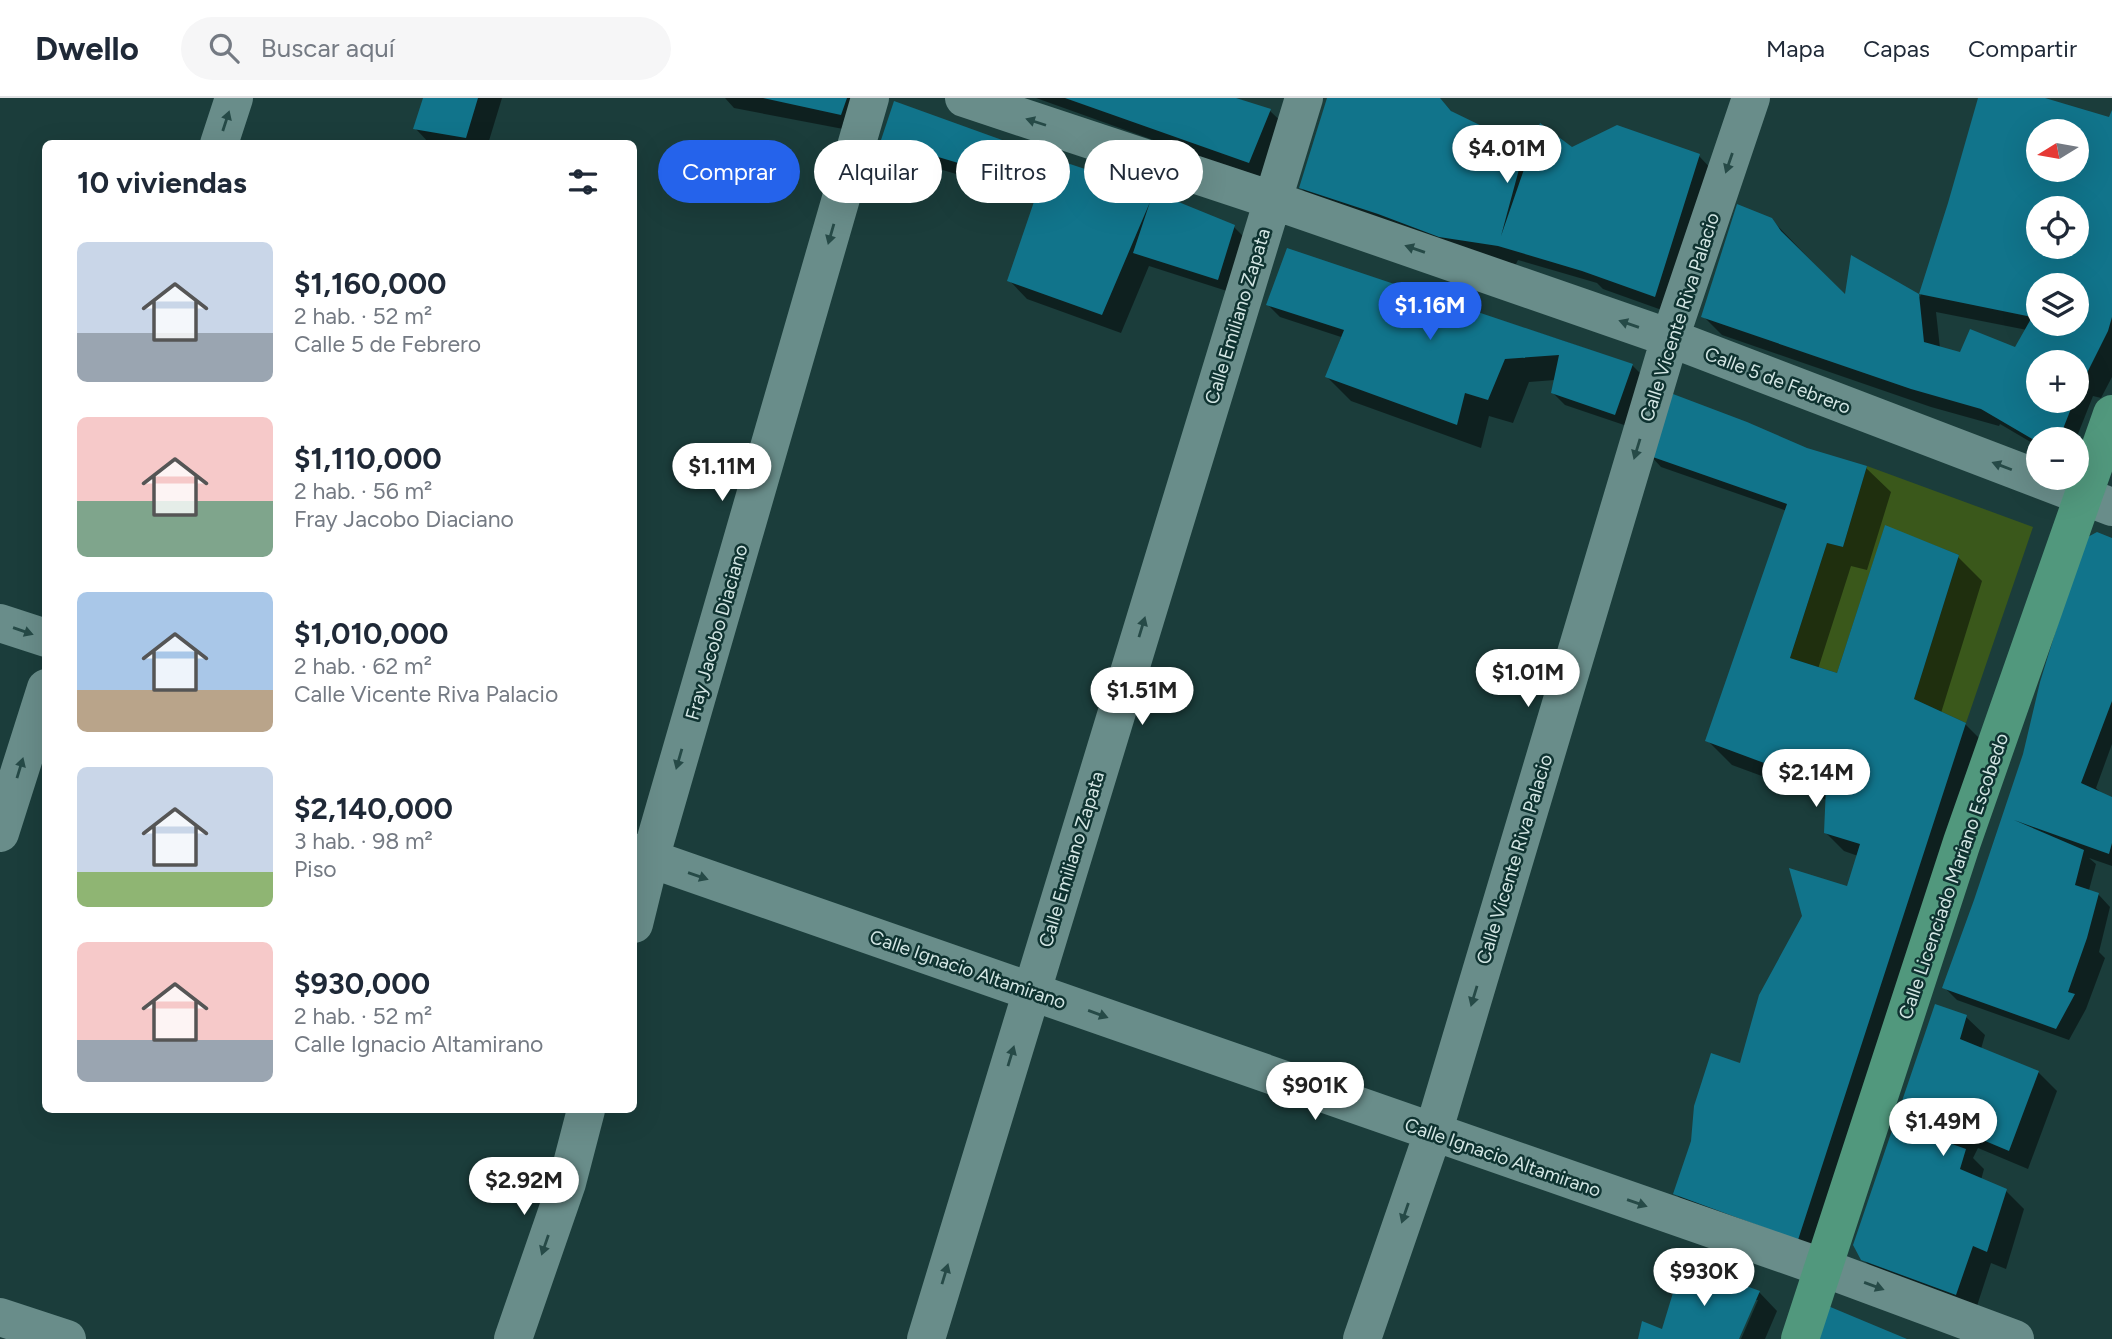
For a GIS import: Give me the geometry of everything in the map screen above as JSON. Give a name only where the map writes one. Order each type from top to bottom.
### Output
[{"type":"main road","name":"Calle Licenciado Mariano Escobedo","points":[[1800,1339],[1962,842],[2098,502],[2112,414]]},
{"type":"street","points":[[220,140],[234,98]]},
{"type":"street","name":"Fray Jacobo Diaciano","points":[[637,898],[642,856],[870,98]]},
{"type":"street","name":"Calle 5 de Febrero","points":[[964,98],[1272,200],[1670,338],[2098,502]]},
{"type":"street","name":"Calle Emiliano Zapata","points":[[926,1339],[1304,98]]},
{"type":"street","name":"Calle Vicente Riva Palacio","points":[[1362,1339],[1433,1133],[1670,338],[1751,98]]},
{"type":"street","points":[[0,623],[42,637]]},
{"type":"street","points":[[0,833],[42,701]]},
{"type":"street","name":"Calle Ignacio Altamirano","points":[[642,856],[1824,1268],[2015,1339]]},
{"type":"street","points":[[513,1339],[567,1183],[585,1113]]},
{"type":"street","points":[[0,1317],[67,1339]]},
{"type":"green space","points":[[1867,466],[2033,527],[1966,723],[1914,699],[1959,555],[1885,526],[1837,673],[1790,658],[1827,543],[1843,547]]},
{"type":"building","points":[[423,98],[478,98],[466,138],[413,129]]},
{"type":"building","points":[[763,98],[847,98],[841,115]]},
{"type":"building","points":[[1065,98],[1236,98],[1271,109],[1249,163],[1203,147],[1203,140],[1184,140]]},
{"type":"building","points":[[1327,98],[1440,98],[1451,111],[1525,147],[1501,236],[1540,123],[1572,147],[1617,125],[1700,154],[1655,297],[1582,271],[1498,246],[1439,237],[1299,188]]},
{"type":"building","points":[[1978,98],[2045,98],[2109,117],[2112,110],[2112,317],[2108,331],[2089,369],[2089,350],[2026,350],[2026,413],[2069,413],[2064,427],[2026,427],[2026,435],[1981,409],[1911,389],[1701,317],[1737,204],[1772,218],[1781,231],[1845,294],[1851,255],[1919,294]]},
{"type":"building","points":[[894,101],[1002,140],[956,140],[956,162],[942,158],[942,140],[881,140]]},
{"type":"building","points":[[1070,164],[1084,169],[1084,203],[1150,203],[1102,315],[1007,281],[1034,203],[1070,203]]},
{"type":"building","points":[[1150,203],[1181,203],[1235,225],[1218,280],[1133,253]]},
{"type":"building","points":[[1287,248],[1633,364],[1615,415],[1551,393],[1559,355],[1505,359],[1488,400],[1465,393],[1457,425],[1325,377],[1344,330],[1266,305]]},
{"type":"building","points":[[1673,394],[1807,448],[1867,466],[1843,547],[1827,543],[1790,658],[1837,673],[1885,525],[1959,555],[1914,699],[1966,723],[1798,1240],[1673,1194],[1691,1141],[1694,1106],[1711,1053],[1740,1063],[1759,995],[1802,916],[1789,868],[1847,886],[1860,844],[1824,833],[1826,786],[1705,741],[1787,504],[1647,455]]},
{"type":"building","points":[[2097,532],[2112,538],[2112,701],[2081,783],[2112,797],[2112,843],[2109,854],[2014,820],[2084,850],[2075,885],[2099,893],[2068,992],[2075,994],[2056,1029],[1942,988],[2023,754],[2040,682],[2084,539]]},
{"type":"building","points":[[1935,1004],[1967,1015],[1960,1039],[2039,1071],[2009,1151],[1959,1130],[1952,1144],[1966,1149],[1960,1169],[2007,1189],[1987,1252],[1973,1246],[1956,1295],[1861,1260],[1853,1245]]},
{"type":"building","points":[[1682,1263],[1760,1291],[1739,1339],[1638,1339],[1642,1321],[1662,1329]]},
{"type":"building","points":[[1828,1306],[1907,1339],[1819,1339]]}]
